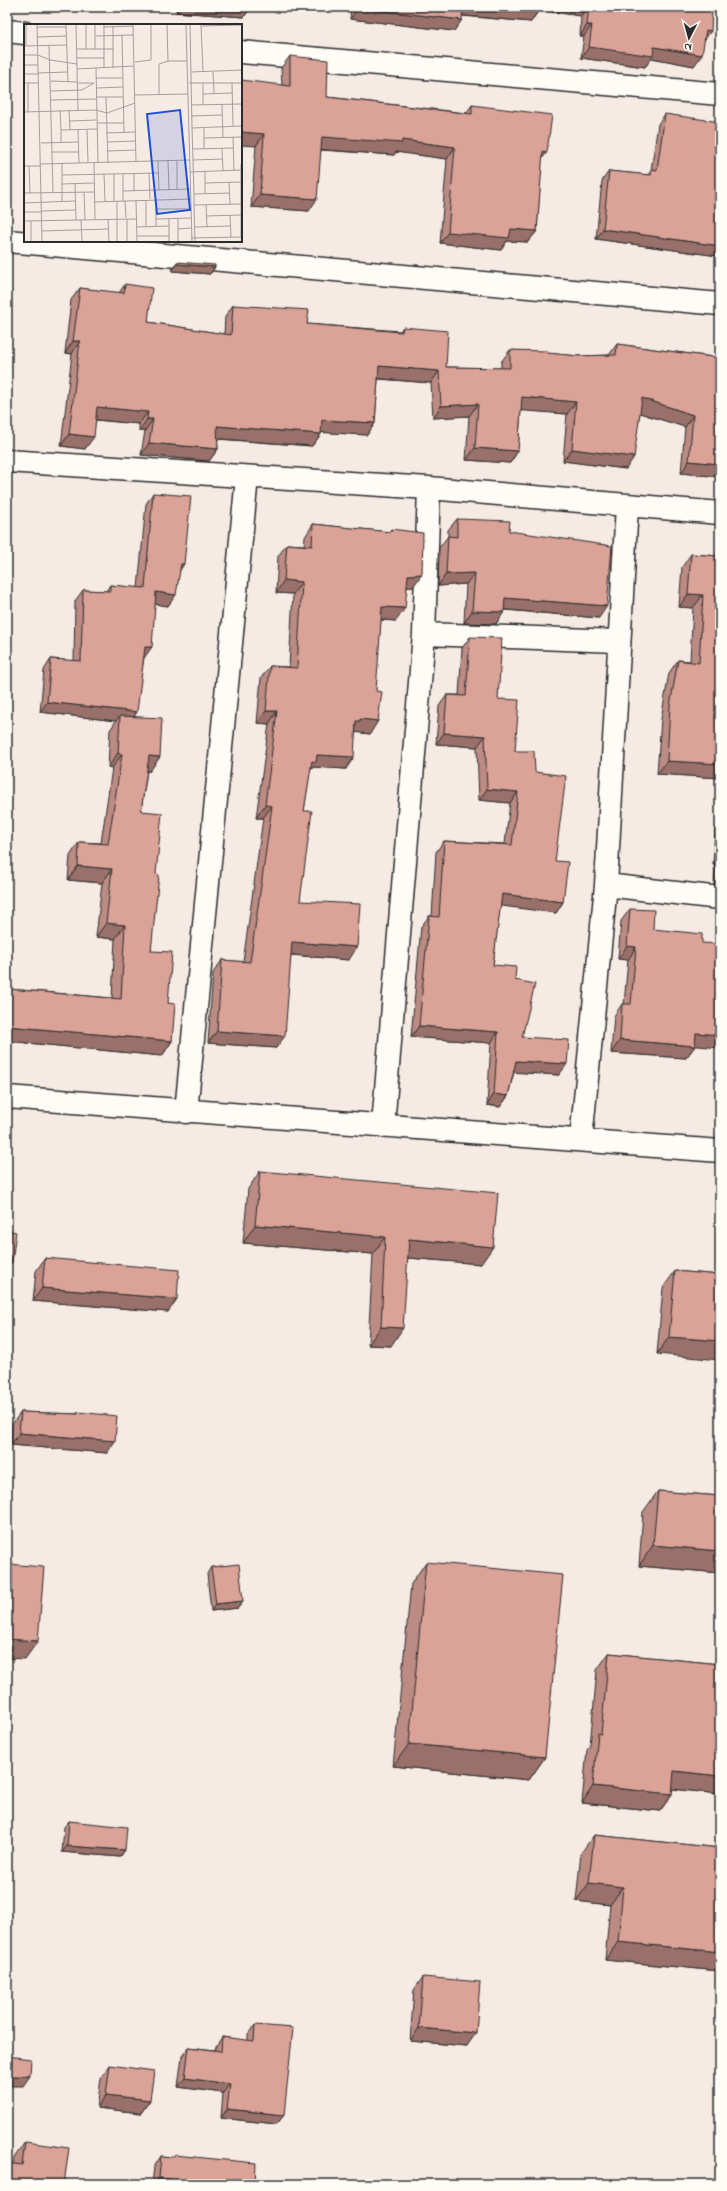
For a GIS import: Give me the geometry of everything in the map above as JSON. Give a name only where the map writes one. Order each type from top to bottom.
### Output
[{"type":"street","points":[[7,31],[24,33]]},
{"type":"street","points":[[242,52],[720,94]]},
{"type":"street","points":[[7,241],[720,304]]},
{"type":"street","points":[[7,461],[429,488],[720,513]]},
{"type":"street","points":[[186,1112],[247,477]]},
{"type":"street","points":[[383,1126],[424,634],[429,488]]},
{"type":"street","points":[[581,1140],[606,885],[618,641],[627,505]]},
{"type":"street","points":[[424,634],[618,641]]},
{"type":"street","points":[[606,885],[720,898]]},
{"type":"street","points":[[7,1097],[186,1112],[720,1151]]},
{"type":"building","points":[[358,7],[463,7],[462,20]]},
{"type":"building","points":[[495,7],[539,7],[538,11]]},
{"type":"building","points":[[589,7],[712,7],[711,31],[706,30],[702,55],[654,47],[653,56],[589,47],[592,25],[587,25]]},
{"type":"building","points":[[290,56],[328,60],[327,97],[472,114],[472,105],[552,115],[547,152],[543,151],[537,231],[511,229],[509,238],[448,232],[455,147],[402,140],[402,143],[322,137],[317,199],[260,195],[264,134],[242,132],[242,80],[290,86]]},
{"type":"building","points":[[665,114],[720,122],[720,246],[603,229],[609,171],[651,175],[652,169],[657,170]]},
{"type":"building","points":[[177,262],[215,265],[215,267],[177,264]]},
{"type":"building","points":[[125,284],[152,288],[148,322],[231,335],[233,305],[309,310],[307,324],[402,332],[403,327],[448,331],[446,367],[510,368],[510,350],[547,351],[547,353],[579,356],[616,355],[617,344],[720,358],[720,464],[689,461],[693,415],[642,398],[634,457],[572,449],[576,402],[522,397],[518,451],[475,448],[478,404],[441,406],[439,371],[379,366],[375,423],[322,420],[321,434],[217,426],[218,449],[149,443],[153,419],[147,419],[148,412],[97,407],[94,437],[69,434],[80,341],[73,341],[80,288],[124,293]]},
{"type":"building","points":[[153,493],[191,496],[184,564],[181,564],[176,595],[156,592],[152,647],[145,647],[137,712],[47,702],[51,659],[81,661],[83,590],[110,591],[110,585],[145,588]]},
{"type":"building","points":[[457,519],[510,521],[509,531],[612,546],[607,606],[505,598],[504,612],[472,611],[475,573],[446,574],[448,536],[457,537]]},
{"type":"building","points":[[313,524],[391,532],[391,529],[423,533],[422,574],[408,575],[405,608],[382,607],[376,691],[382,692],[378,721],[360,719],[360,721],[356,721],[354,757],[317,755],[316,762],[312,761],[304,811],[312,811],[300,901],[360,904],[357,947],[292,942],[285,1036],[217,1031],[222,960],[250,962],[272,806],[265,805],[277,711],[266,711],[270,666],[297,668],[302,582],[284,580],[287,544],[312,546]]},
{"type":"building","points":[[691,554],[720,556],[720,764],[667,761],[670,706],[678,660],[699,663],[703,595],[688,594]]},
{"type":"building","points":[[470,637],[502,638],[498,699],[519,700],[515,751],[534,751],[535,772],[566,776],[555,861],[568,862],[563,902],[502,894],[493,965],[516,967],[515,980],[535,984],[522,1037],[569,1040],[567,1064],[516,1061],[508,1096],[494,1094],[498,1032],[419,1026],[429,916],[439,917],[444,841],[512,845],[518,792],[487,789],[485,736],[444,733],[447,695],[466,696]]},
{"type":"building","points":[[120,716],[162,718],[160,757],[149,756],[141,811],[162,813],[156,874],[159,875],[151,951],[172,952],[168,1003],[175,1004],[172,1041],[7,1026],[9,989],[121,999],[125,925],[106,923],[112,869],[78,866],[79,842],[108,844],[122,754],[118,753]]},
{"type":"building","points":[[630,909],[654,910],[653,929],[702,934],[702,943],[720,944],[720,1035],[696,1033],[695,1046],[620,1040],[622,1004],[631,1004],[636,947],[627,946]]},
{"type":"building","points":[[260,1171],[498,1193],[493,1247],[409,1239],[403,1328],[381,1327],[385,1237],[255,1225]]},
{"type":"building","points":[[7,1230],[16,1232],[12,1262],[7,1261]]},
{"type":"building","points":[[45,1258],[179,1270],[177,1299],[42,1288]]},
{"type":"building","points":[[675,1271],[720,1275],[720,1341],[669,1337]]},
{"type":"building","points":[[21,1412],[78,1414],[78,1412],[117,1416],[115,1441],[19,1433]]},
{"type":"building","points":[[658,1491],[720,1496],[720,1551],[653,1545]]},
{"type":"building","points":[[426,1562],[563,1575],[545,1757],[409,1744]]},
{"type":"building","points":[[7,1564],[44,1567],[38,1641],[7,1639]]},
{"type":"building","points":[[239,1564],[243,1601],[216,1604],[211,1567]]},
{"type":"building","points":[[609,1653],[720,1664],[720,1776],[674,1771],[672,1794],[593,1786],[598,1733],[601,1734]]},
{"type":"building","points":[[69,1821],[127,1827],[125,1850],[67,1846]]},
{"type":"building","points":[[594,1835],[720,1848],[720,1952],[618,1942],[623,1887],[589,1883]]},
{"type":"building","points":[[423,1977],[480,1982],[476,2033],[419,2028]]},
{"type":"building","points":[[255,2025],[293,2028],[284,2115],[227,2109],[230,2084],[185,2078],[189,2047],[221,2051],[222,2037],[254,2041]]},
{"type":"building","points":[[7,2056],[31,2059],[30,2076],[7,2076]]},
{"type":"building","points":[[110,2065],[154,2071],[150,2100],[106,2095]]},
{"type":"building","points":[[25,2142],[69,2148],[64,2184],[7,2184],[7,2163],[22,2165]]},
{"type":"building","points":[[174,2155],[256,2163],[255,2184],[215,2184],[159,2178],[161,2156],[174,2157]]}]
